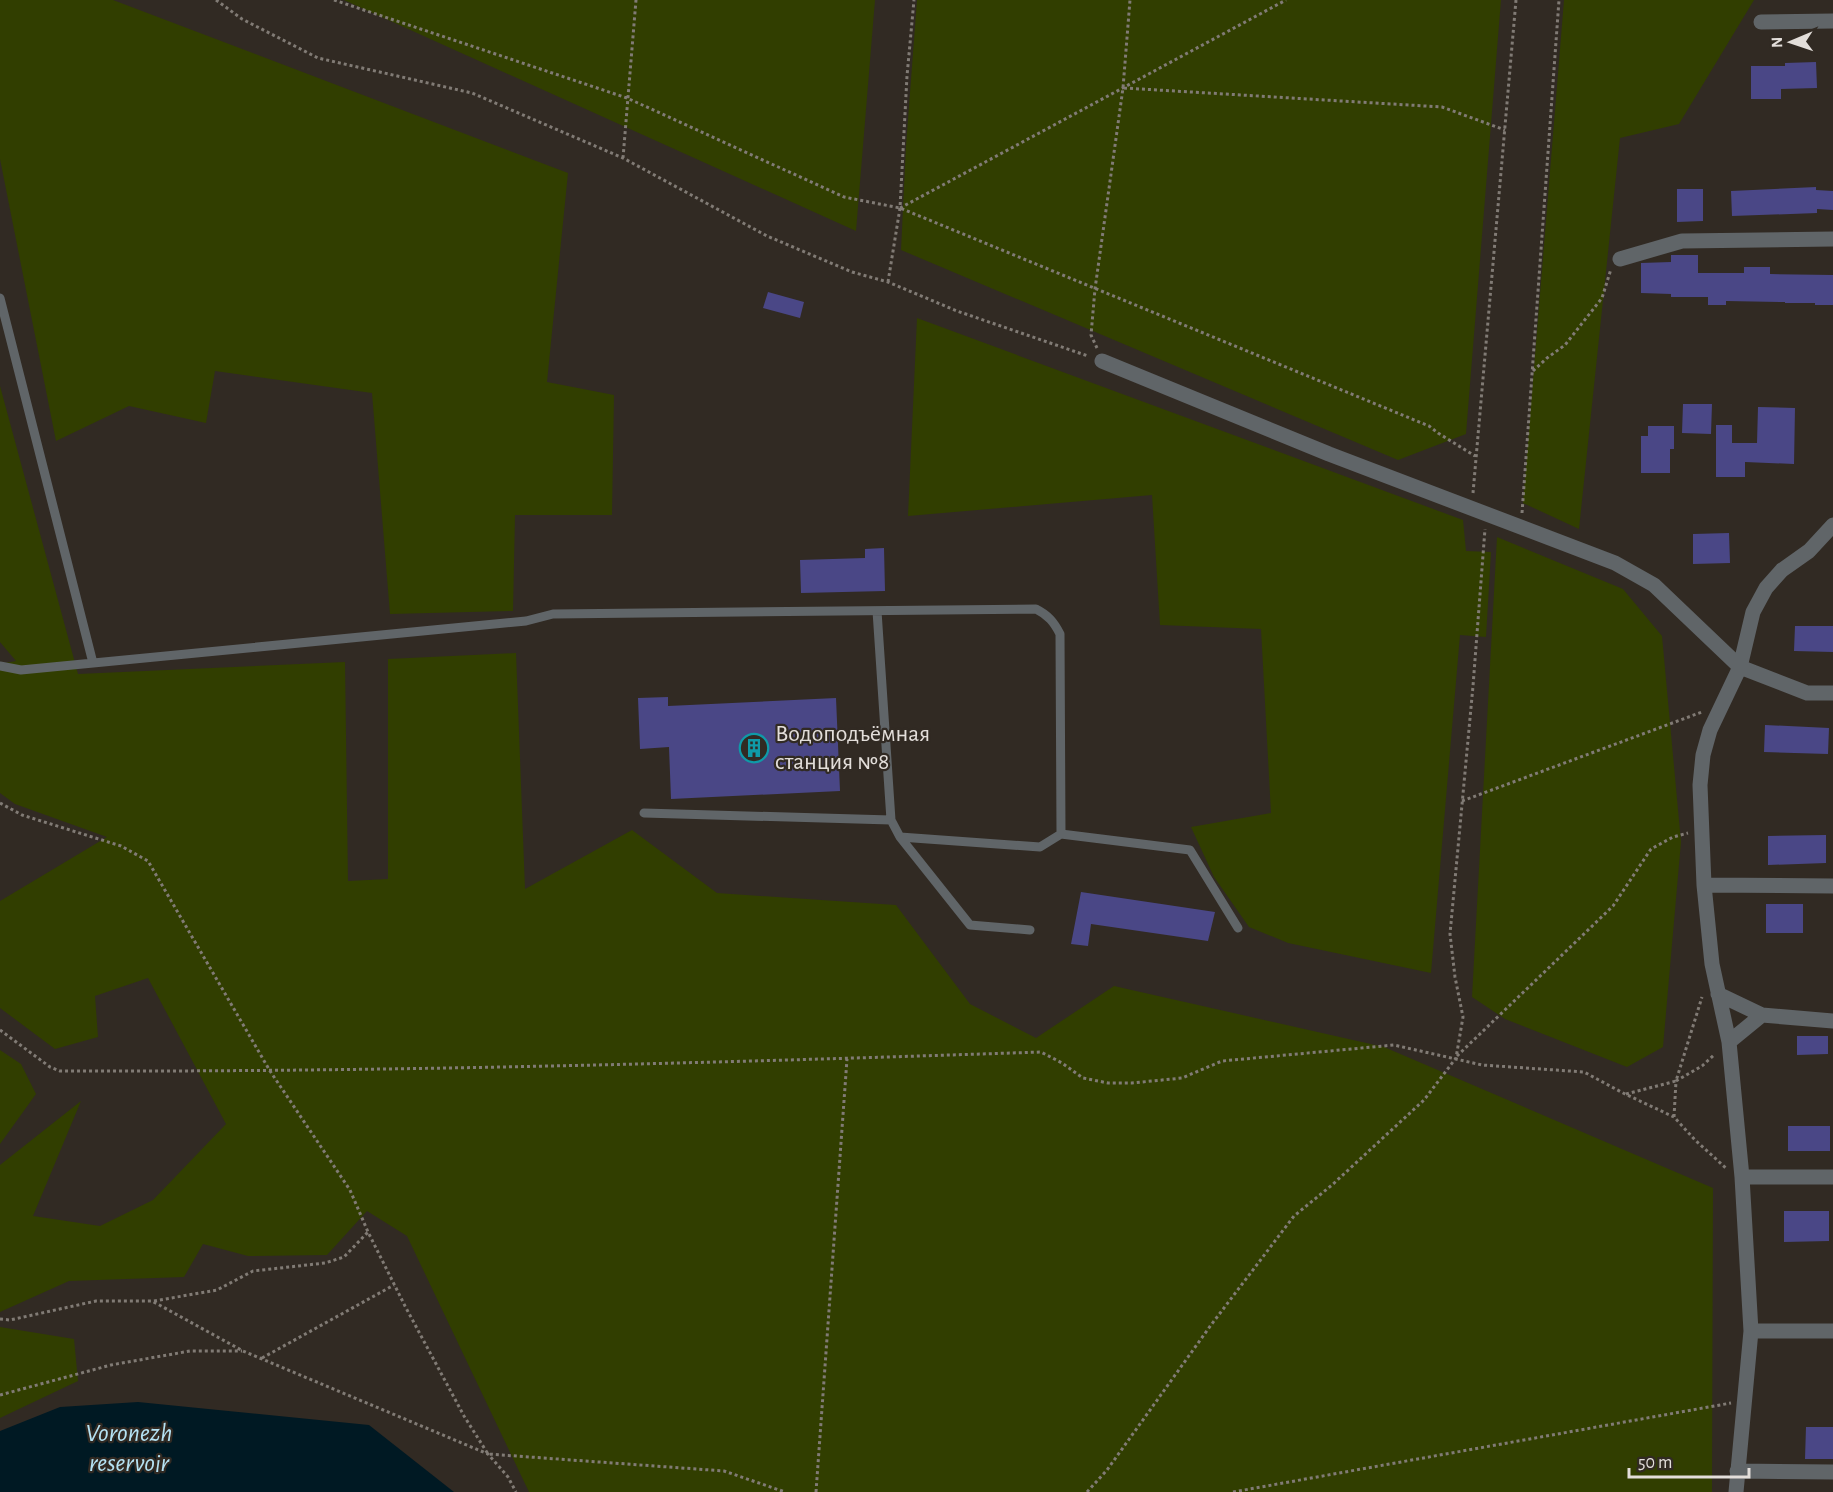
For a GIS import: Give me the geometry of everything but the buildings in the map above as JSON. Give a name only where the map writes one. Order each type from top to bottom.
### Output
[{"type":"street","points":[[1761,22],[1833,21]]},
{"type":"street","points":[[1620,259],[1682,241],[1833,239]]},
{"type":"street","points":[[1102,361],[1329,454],[1615,563],[1654,585],[1740,667],[1807,693],[1833,693]]},
{"type":"street","points":[[1736,1492],[1751,1331],[1742,1177],[1729,1042],[1710,995],[1712,964],[1701,829],[1700,785],[1703,755],[1720,705],[1740,667],[1753,612],[1766,588],[1782,570],[1809,551],[1833,525]]},
{"type":"street","points":[[1704,885],[1833,886]]},
{"type":"street","points":[[1710,995],[1762,1015],[1833,1021]]},
{"type":"street","points":[[1729,1042],[1762,1015]]},
{"type":"street","points":[[1742,1177],[1833,1177]]},
{"type":"street","points":[[1751,1331],[1833,1332]]},
{"type":"street","points":[[1737,1471],[1833,1472]]},
{"type":"lane","points":[[0,298],[93,663]]},
{"type":"lane","points":[[0,666],[21,670],[526,621],[553,614],[1036,609],[1046,614],[1054,622],[1060,634],[1061,834]]},
{"type":"lane","points":[[877,611],[891,820],[900,837],[970,925],[1030,930]]},
{"type":"lane","points":[[644,813],[891,820]]},
{"type":"lane","points":[[900,837],[1040,847],[1061,834],[1190,850],[1238,928]]},
{"type":"path","points":[[216,0],[242,19],[318,58],[472,93],[624,158],[767,236],[852,272],[888,282],[957,311],[1102,361]]},
{"type":"path","points":[[334,0],[627,98],[844,196],[900,208],[1429,426],[1475,456]]},
{"type":"path","points":[[624,158],[636,0]]},
{"type":"path","points":[[888,282],[900,208],[907,76],[914,0]]},
{"type":"path","points":[[1102,361],[1092,335],[1095,289],[1123,88],[1130,0]]},
{"type":"path","points":[[900,208],[1286,0]]},
{"type":"path","points":[[1456,1058],[1463,1017],[1450,934],[1473,686],[1479,512],[1475,456],[1516,0]]},
{"type":"path","points":[[1521,528],[1559,0]]},
{"type":"path","points":[[1123,88],[1442,107],[1505,130]]},
{"type":"path","points":[[1532,373],[1547,357],[1565,345],[1602,298],[1609,271],[1620,259]]},
{"type":"path","points":[[1462,801],[1720,705]]},
{"type":"path","points":[[0,803],[22,815],[121,846],[148,861],[270,1071],[350,1190],[394,1285],[464,1416],[488,1454],[508,1477],[516,1492]]},
{"type":"path","points":[[1087,1492],[1107,1470],[1211,1325],[1294,1216],[1332,1185],[1424,1100],[1456,1058],[1613,906],[1651,849],[1673,837],[1701,829]]},
{"type":"path","points":[[1674,1117],[1676,1082],[1710,995]]},
{"type":"path","points":[[0,1030],[50,1067],[60,1071],[270,1071],[847,1059],[1041,1052],[1083,1078],[1108,1083],[1182,1078],[1222,1061],[1394,1045],[1482,1065],[1584,1072],[1674,1117],[1725,1168],[1742,1177]]},
{"type":"path","points":[[1625,1094],[1676,1082],[1702,1066],[1729,1042]]},
{"type":"path","points":[[816,1492],[847,1059]]},
{"type":"path","points":[[0,1319],[10,1320],[96,1302],[152,1301],[217,1290],[253,1271],[325,1263],[344,1257],[368,1232]]},
{"type":"path","points":[[262,1359],[394,1285]]},
{"type":"path","points":[[152,1301],[243,1351],[488,1454],[724,1471],[785,1492]]},
{"type":"path","points":[[0,1395],[111,1365],[190,1351],[243,1351]]},
{"type":"path","points":[[1233,1492],[1744,1401]]},
{"type":"green space","points":[[0,0],[113,0],[568,173],[547,382],[614,395],[612,515],[515,515],[513,611],[390,614],[372,393],[215,371],[206,423],[129,406],[56,441],[0,159]]},
{"type":"green space","points":[[344,0],[875,0],[856,231]]},
{"type":"green space","points":[[917,0],[1501,0],[1466,434],[1398,460],[901,250]]},
{"type":"green space","points":[[1564,0],[1754,0],[1679,124],[1620,138],[1579,529],[1523,503]]},
{"type":"green space","points":[[917,318],[1463,520],[1466,551],[1491,552],[1486,637],[1460,635],[1431,973],[1288,943],[1249,927],[1214,877],[1191,827],[1271,813],[1261,629],[1160,625],[1152,495],[908,516]]},
{"type":"green space","points":[[0,386],[78,674],[345,662],[348,881],[388,879],[388,659],[516,653],[525,889],[632,830],[717,893],[896,905],[970,1004],[1036,1038],[1114,986],[1384,1047],[1713,1188],[1712,1492],[529,1492],[407,1236],[367,1211],[327,1255],[248,1256],[203,1244],[184,1277],[69,1281],[0,1312],[0,1165],[81,1101],[33,1216],[100,1226],[153,1200],[226,1124],[148,978],[95,996],[98,1037],[55,1049],[0,1008],[0,901],[107,837],[15,804],[0,793],[0,664],[16,661],[0,642]]},
{"type":"green space","points":[[1497,537],[1623,589],[1662,636],[1681,842],[1663,1047],[1627,1067],[1505,1019],[1472,997]]},
{"type":"green space","points":[[0,1050],[21,1064],[36,1094],[0,1144]]},
{"type":"green space","points":[[0,1327],[74,1339],[78,1381],[0,1418]]},
{"type":"water","name":"Voronezh reservoir","points":[[138,1402],[369,1425],[454,1492],[0,1492],[0,1431],[60,1407]]},
{"type":"place","name":"Водоподъёмная станция №8","points":[[754,748]]}]
